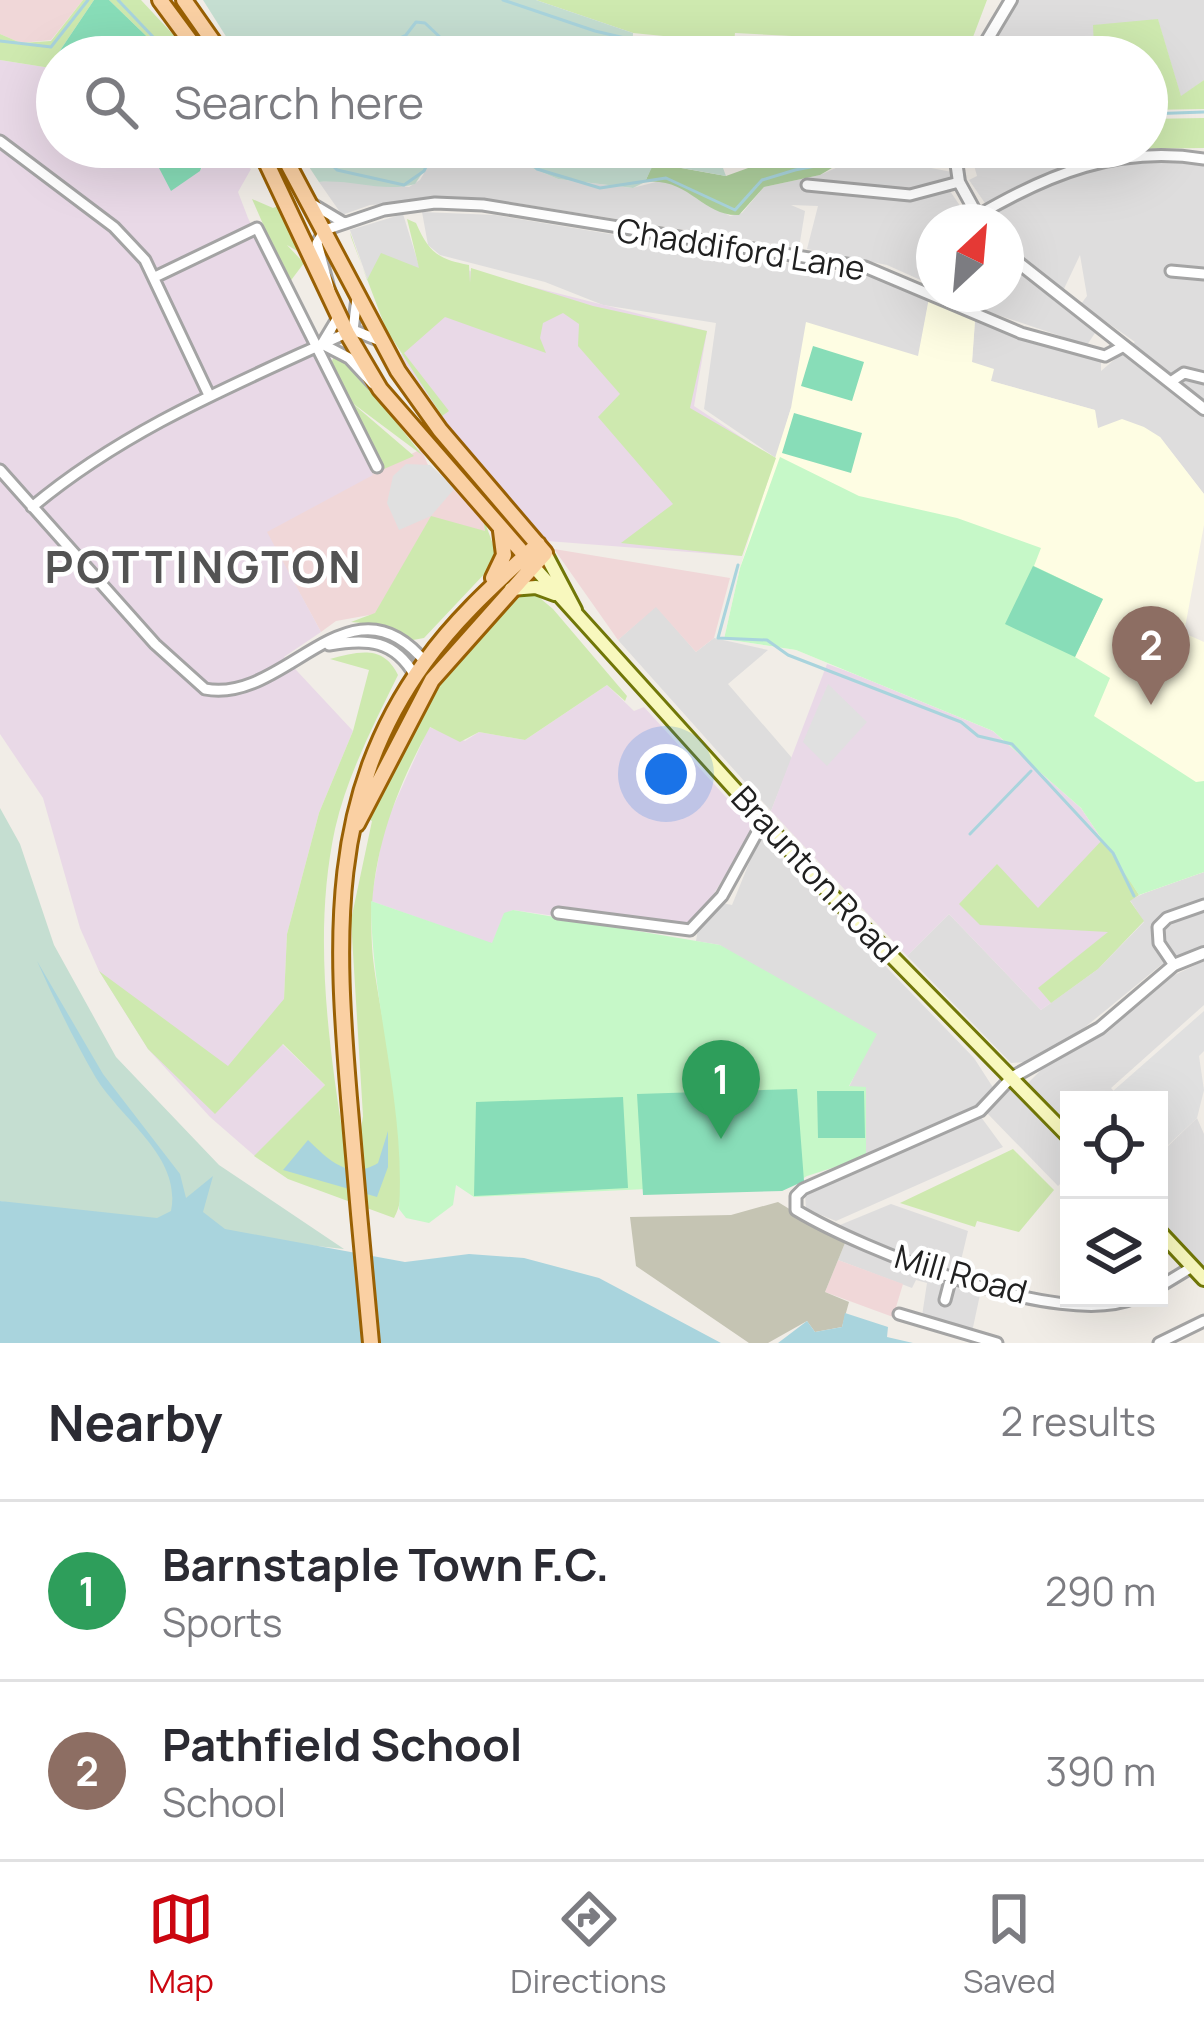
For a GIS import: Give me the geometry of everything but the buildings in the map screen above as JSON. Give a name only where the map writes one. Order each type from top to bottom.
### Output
[{"type":"main road","points":[[160,0],[187,36]]},
{"type":"main road","points":[[184,0],[209,36]]},
{"type":"main road","name":"Braunton Road","points":[[269,168],[338,314],[380,388],[497,522],[535,554],[556,594],[764,820],[1060,1128]]},
{"type":"main road","name":"Braunton Road","points":[[291,168],[380,340],[440,430],[576,612]]},
{"type":"main road","points":[[370,1343],[338,945],[340,892],[355,828],[355,803],[369,765],[425,661],[483,592],[504,555],[497,522]]},
{"type":"main road","points":[[355,828],[432,680],[535,554]]},
{"type":"main road","points":[[483,592],[535,554]]},
{"type":"main road","points":[[509,589],[524,585],[556,594]]},
{"type":"main road","points":[[1168,1241],[1204,1279]]},
{"type":"street","points":[[991,36],[1011,0]]},
{"type":"street","points":[[0,141],[114,227],[155,277],[209,394]]},
{"type":"street","points":[[1168,157],[1204,159]]},
{"type":"street","points":[[957,168],[971,204]]},
{"type":"street","points":[[1001,204],[1036,181],[1072,168]]},
{"type":"street","points":[[807,185],[910,195],[958,177]]},
{"type":"street","points":[[310,202],[329,219],[344,223],[332,247]]},
{"type":"street","name":"Chaddiford Lane","points":[[325,230],[384,210],[460,203],[795,253],[880,272],[1006,327],[1091,353],[1111,355],[1124,346]]},
{"type":"street","points":[[155,277],[257,227],[377,466]]},
{"type":"street","points":[[325,230],[317,243],[330,295]]},
{"type":"street","points":[[1024,267],[1204,409]]},
{"type":"street","points":[[1171,272],[1204,274]]},
{"type":"street","points":[[350,332],[357,298]]},
{"type":"street","points":[[318,346],[334,331],[338,314]]},
{"type":"street","points":[[32,508],[111,446],[209,394],[350,332],[380,340]]},
{"type":"street","points":[[318,346],[349,358],[380,388]]},
{"type":"street","points":[[1172,381],[1184,373],[1204,378]]},
{"type":"street","points":[[0,470],[187,678],[205,689],[246,687],[352,631],[374,630],[408,644],[425,661],[432,680]]},
{"type":"street","points":[[322,646],[381,643],[397,650],[416,676]]},
{"type":"street","points":[[558,914],[690,930],[722,896],[764,820]]},
{"type":"street","points":[[1174,965],[1159,943],[1158,927],[1167,918],[1204,905]]},
{"type":"street","points":[[1011,1078],[1100,1028],[1174,965],[1204,953]]},
{"type":"street","name":"Mill Road","points":[[1011,1078],[980,1111],[803,1189],[796,1196],[796,1210],[848,1239],[952,1277],[1060,1298]]},
{"type":"street","points":[[1168,1281],[1192,1267]]},
{"type":"street","points":[[945,1300],[952,1277]]},
{"type":"street","points":[[899,1314],[998,1343]]},
{"type":"street","points":[[1160,1343],[1204,1321]]},
{"type":"shaded area","points":[[0,0],[83,0],[54,36],[36,36],[36,42],[21,43],[0,34]]},
{"type":"shaded area","points":[[203,0],[536,0],[633,33],[633,36],[226,36]]},
{"type":"shaded area","points":[[1015,0],[1204,0],[1204,80],[1181,97],[1168,53],[1168,36],[1163,36],[1158,20],[1120,36],[995,36]]},
{"type":"shaded area","points":[[0,60],[36,66],[36,168],[251,169],[238,192],[248,218],[373,475],[267,532],[321,632],[284,657],[353,731],[319,813],[287,934],[282,1044],[325,1085],[256,1157],[210,1117],[148,1049],[99,971],[80,928],[43,798],[0,734]]},
{"type":"shaded area","points":[[1168,162],[1204,165],[1204,494],[1160,437],[1097,428],[1095,410],[991,381],[972,362],[975,321],[1101,362],[1101,371],[1135,342],[1081,304],[1087,296],[1080,255],[1062,293],[1024,263],[1024,204],[986,204],[969,180],[977,176],[975,168],[1075,168],[1079,174],[1110,168],[1168,168]]},
{"type":"shaded area","points":[[310,168],[426,168],[415,184],[403,186],[319,182]]},
{"type":"shaded area","points":[[427,168],[532,168],[558,179],[632,188],[668,179],[730,216],[742,213],[764,187],[836,168],[931,168],[952,172],[950,191],[959,204],[916,204],[916,278],[887,265],[807,249],[818,206],[791,205],[805,211],[799,248],[484,198],[370,205],[342,215],[319,182],[351,179],[409,187]]},
{"type":"shaded area","points":[[532,168],[652,168],[645,182],[633,188],[558,179]]},
{"type":"shaded area","points":[[682,168],[723,168],[726,176]]},
{"type":"shaded area","points":[[422,212],[495,215],[878,278],[916,293],[916,312],[927,312],[919,356],[791,408],[776,458],[704,409],[716,323],[603,305],[545,282],[440,255],[428,245]]},
{"type":"shaded area","points":[[403,214],[420,269],[368,281],[350,230]]},
{"type":"shaded area","points":[[466,270],[707,331],[694,406],[753,445],[741,556],[547,541],[452,430],[400,356]]},
{"type":"shaded area","points":[[1024,275],[1087,323],[1095,333],[1087,345],[989,312],[1024,312]]},
{"type":"shaded area","points":[[926,312],[957,312],[975,321],[972,362],[994,369],[991,381],[1095,410],[1098,428],[1122,419],[1144,427],[1160,437],[1204,494],[1204,525],[1184,633],[1204,642],[1204,872],[1139,895],[1081,808],[993,731],[796,650],[724,639],[740,568],[791,408],[806,322],[918,356]]},
{"type":"shaded area","points":[[315,364],[373,474],[421,449],[428,465],[483,517],[486,532],[431,517],[375,614],[336,621],[321,632],[266,532]]},
{"type":"shaded area","points":[[406,464],[430,465],[455,488],[431,516],[399,530],[387,503],[393,476]]},
{"type":"shaded area","points":[[554,549],[730,578],[714,638],[696,652],[656,607],[618,640]]},
{"type":"shaded area","points":[[656,606],[696,652],[714,638],[768,650],[728,684],[792,758],[771,811],[618,640]]},
{"type":"shaded area","points":[[827,664],[943,706],[993,731],[1039,766],[1081,808],[1126,867],[1139,895],[1130,901],[1144,921],[1098,969],[1041,1010],[949,914],[907,956],[771,811]]},
{"type":"shaded area","points":[[828,684],[867,722],[827,766],[803,742]]},
{"type":"shaded area","points":[[607,685],[634,711],[644,707],[754,828],[701,915],[685,927],[558,908],[555,916],[513,910],[504,914],[492,944],[371,901],[384,827],[429,727],[465,741],[479,732],[525,740]]},
{"type":"shaded area","points":[[0,808],[20,844],[54,945],[116,1057],[219,1165],[344,1249],[224,1236],[538,1284],[13,1204],[0,1201]]},
{"type":"shaded area","points":[[760,836],[974,1058],[994,1089],[979,1105],[866,1157],[866,1087],[849,1087],[857,1070],[720,945],[696,941],[698,929],[722,903],[732,905]]},
{"type":"shaded area","points":[[1204,872],[1204,946],[1161,965],[1073,1037],[1025,1062],[1011,1063],[907,956],[949,914],[1041,1010],[1098,969],[1144,922],[1130,900],[1180,876]]},
{"type":"shaded area","points":[[1204,961],[1204,1005],[1111,1088],[1114,1091],[1060,1091],[1060,1118],[1027,1084],[1043,1068],[1108,1032],[1166,979]]},
{"type":"shaded area","points":[[1204,1011],[1204,1051],[1199,1056],[1204,1090],[1197,1118],[1168,1145],[1168,1091],[1113,1091]]},
{"type":"shaded area","points":[[1012,1088],[1060,1138],[1058,1186],[986,1112]]},
{"type":"shaded area","points":[[981,1117],[1003,1147],[836,1221],[806,1209],[805,1194]]},
{"type":"shaded area","points":[[1197,1118],[1204,1134],[1204,1270],[1168,1232],[1168,1146]]},
{"type":"shaded area","points":[[778,1202],[845,1243],[825,1292],[849,1302],[842,1327],[815,1332],[807,1321],[768,1343],[749,1343],[636,1266],[630,1217],[731,1215]]},
{"type":"shaded area","points":[[891,1204],[968,1231],[958,1273],[841,1230],[840,1225]]},
{"type":"shaded area","points":[[845,1243],[981,1290],[972,1332],[922,1316],[927,1283],[916,1280],[912,1288],[838,1260]]},
{"type":"shaded area","points":[[838,1260],[903,1284],[893,1317],[825,1292]]},
{"type":"green space","points":[[83,0],[94,0],[70,36],[55,36]]},
{"type":"green space","points":[[94,0],[109,0],[146,36],[70,36]]},
{"type":"green space","points":[[109,0],[141,0],[174,36],[146,36]]},
{"type":"green space","points":[[536,0],[987,0],[973,36],[633,33]]},
{"type":"green space","points":[[1158,19],[1163,36],[1094,36],[1093,25]]},
{"type":"green space","points":[[0,34],[21,43],[36,42],[36,66],[0,60]]},
{"type":"green space","points":[[1168,52],[1181,96],[1204,80],[1204,109],[1168,110]]},
{"type":"green space","points":[[1204,118],[1204,148],[1168,148],[1168,119]]},
{"type":"green space","points":[[159,168],[201,168],[200,171],[171,191]]},
{"type":"green space","points":[[651,168],[726,176],[748,168],[832,168],[764,187],[739,215],[715,210],[673,185],[645,182]]},
{"type":"green space","points":[[252,199],[273,208],[283,204],[299,252],[287,245],[304,263],[289,283]]},
{"type":"green space","points":[[407,219],[416,223],[435,253],[469,265],[470,283],[471,268],[593,306],[707,331],[690,408],[776,458],[742,556],[621,543],[673,504],[598,417],[620,394],[578,346],[579,324],[563,313],[543,323],[540,338],[546,353],[445,317],[404,353],[449,411],[442,416],[386,329],[367,280],[381,253],[419,268]]},
{"type":"green space","points":[[813,346],[864,362],[852,401],[801,386]]},
{"type":"green space","points":[[334,356],[348,361],[422,455],[351,402],[414,456],[384,469],[330,366]]},
{"type":"green space","points":[[794,413],[862,433],[851,473],[782,453]]},
{"type":"green space","points":[[780,457],[859,496],[957,518],[1041,548],[1034,566],[1103,599],[1075,657],[1110,678],[1094,716],[1196,782],[1204,781],[1204,872],[1139,895],[1081,808],[993,731],[796,650],[724,639],[740,568]]},
{"type":"green space","points":[[431,516],[485,531],[483,517],[495,550],[489,569],[424,638],[413,640],[385,625],[351,622],[375,613]]},
{"type":"green space","points":[[1033,566],[1103,599],[1075,657],[1005,624]]},
{"type":"green space","points":[[529,589],[553,609],[627,696],[625,701],[607,685],[525,740],[479,732],[460,742],[430,727],[404,779],[378,860],[371,916],[403,1163],[394,1218],[288,1179],[254,1156],[325,1085],[283,1044],[215,1114],[148,1049],[99,971],[228,1066],[284,999],[287,934],[319,813],[353,731],[369,670],[330,659],[360,653],[385,658],[398,675],[340,809],[325,907],[325,986],[338,1104],[344,1142],[359,1142],[363,1116],[351,920],[372,821],[366,818],[426,695],[513,593]]},
{"type":"green space","points":[[1104,838],[1139,895],[1130,901],[1144,921],[1098,969],[1051,1003],[1038,988],[1108,932],[980,925],[959,904],[997,864],[1038,908]]},
{"type":"green space","points":[[371,901],[492,943],[504,913],[513,910],[720,945],[877,1034],[849,1086],[866,1087],[866,1157],[807,1176],[782,1191],[776,1183],[474,1197],[456,1185],[453,1205],[429,1223],[406,1218],[399,1209],[398,1131],[376,978]]},
{"type":"green space","points":[[797,1089],[804,1181],[782,1191],[643,1195],[637,1094]]},
{"type":"green space","points":[[817,1091],[864,1091],[865,1138],[818,1138]]},
{"type":"green space","points":[[623,1097],[628,1188],[474,1196],[476,1102]]},
{"type":"green space","points":[[1013,1149],[1054,1190],[1019,1232],[977,1221],[975,1227],[900,1203]]},
{"type":"water","points":[[37,961],[103,1074],[180,1174],[186,1198],[213,1176],[203,1212],[225,1229],[405,1262],[469,1254],[524,1258],[599,1278],[721,1343],[0,1343],[0,1201],[157,1218],[171,1211],[168,1173],[159,1156],[96,1078]]},
{"type":"water","points":[[388,1131],[388,1167],[377,1197],[283,1170],[308,1140],[340,1166],[368,1168],[378,1163]]},
{"type":"water","points":[[845,1313],[888,1327],[887,1337],[913,1343],[778,1343],[807,1321],[815,1332],[842,1327]]},
{"type":"waterway","points":[[60,36],[88,0]]},
{"type":"waterway","points":[[118,0],[152,36]]},
{"type":"waterway","points":[[503,0],[616,36]]},
{"type":"waterway","points":[[404,36],[416,22],[425,23],[439,36]]},
{"type":"waterway","points":[[0,41],[36,45]]},
{"type":"waterway","points":[[1168,113],[1204,112]]},
{"type":"waterway","points":[[335,168],[404,185],[426,168]]},
{"type":"waterway","points":[[536,168],[600,188],[666,178],[735,210],[762,180],[805,168]]},
{"type":"waterway","points":[[738,565],[718,638],[767,640],[788,655],[961,722],[978,736],[1012,744],[1113,853],[1134,896]]},
{"type":"waterway","points":[[970,834],[1031,771]]},
{"type":"place","name":"Pathfield School","points":[[1151,705]]},
{"type":"place","name":"Barnstaple Town F.C.","points":[[721,1139]]},
{"type":"district","name":"POTTINGTON","points":[[204,567]]}]
